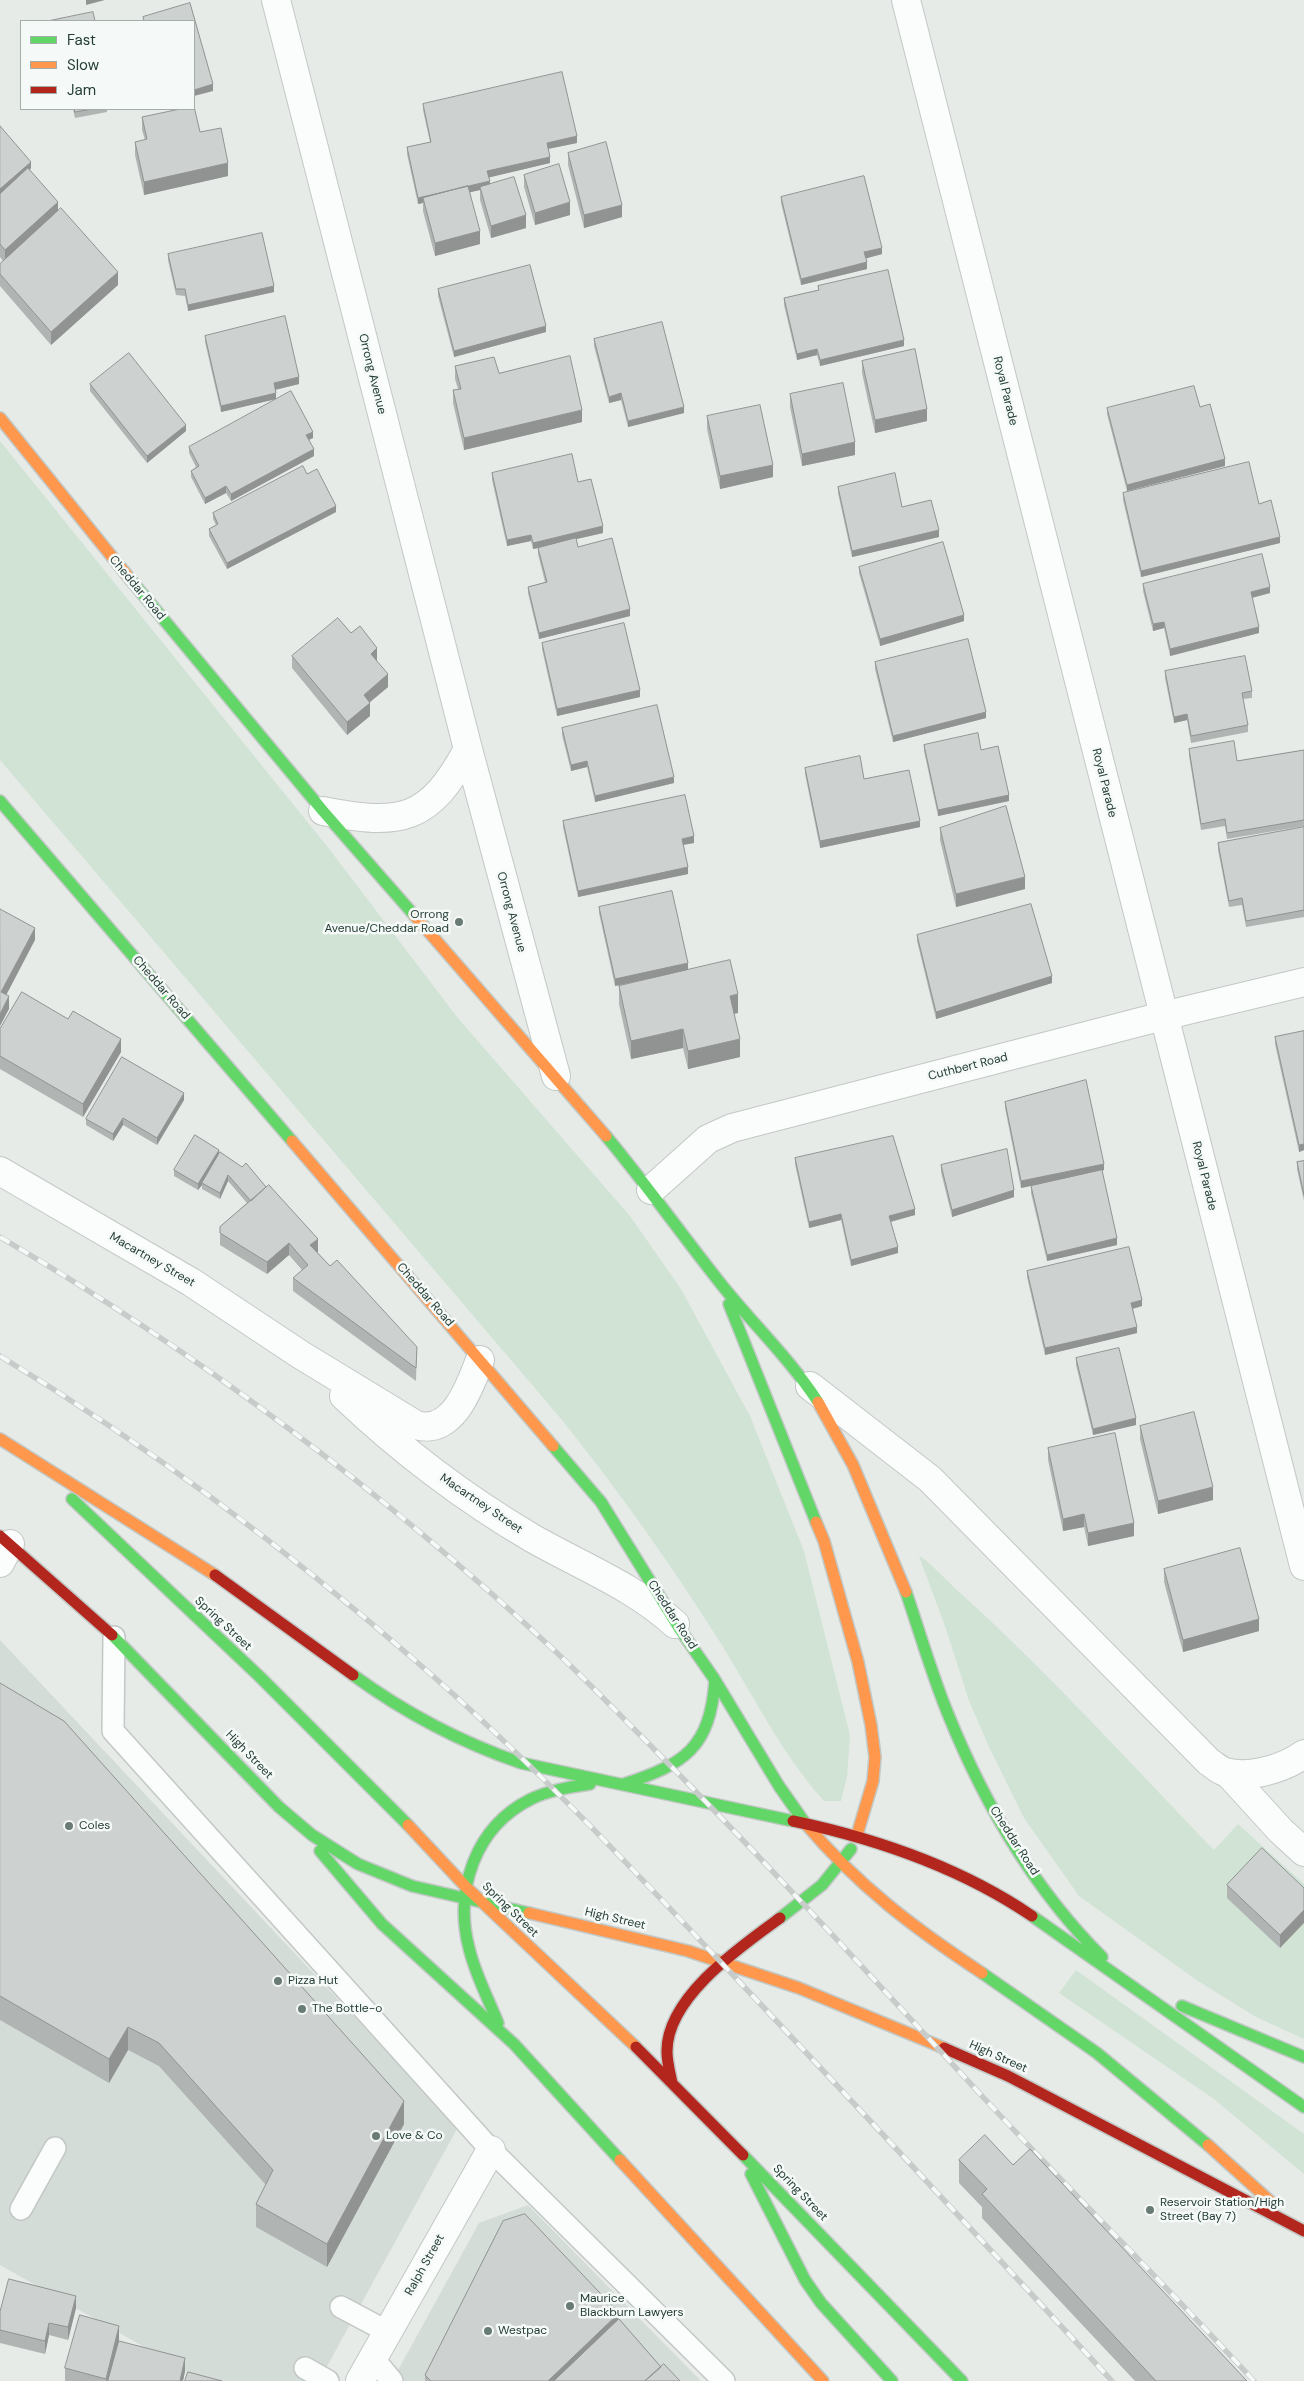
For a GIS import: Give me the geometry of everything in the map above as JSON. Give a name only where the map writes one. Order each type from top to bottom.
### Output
[{"type":"main road","name":"Cheddar Road","points":[[0,418],[54,487],[323,811],[556,1076],[651,1190],[721,1284],[805,1382],[822,1408],[853,1465],[903,1585],[948,1714],[983,1792],[1012,1842],[1045,1888],[1086,1941],[1124,1978]]},
{"type":"main road","name":"Cheddar Road","points":[[0,801],[601,1502],[679,1628],[715,1680],[779,1786],[805,1823]]},
{"type":"main road","name":"Cheddar Road","points":[[672,2083],[666,2065],[666,2046],[677,2016],[696,1988],[721,1962],[818,1890],[841,1865],[857,1835],[873,1781],[875,1757],[871,1725],[858,1662],[824,1541],[721,1284]]},
{"type":"main road","points":[[0,1439],[34,1463],[186,1556],[366,1685],[436,1729],[475,1747],[506,1758],[857,1835],[932,1861],[1016,1905],[1124,1978],[1304,2108]]},
{"type":"main road","name":"Spring Street","points":[[34,1463],[259,1676],[392,1808],[465,1886],[588,2000],[672,2083],[962,2381]]},
{"type":"main road","name":"High Street","points":[[3,1547],[114,1637],[279,1807],[324,1844],[358,1864],[412,1886],[630,1936],[721,1962],[799,1988],[871,2016],[1008,2076],[1302,2230]]},
{"type":"main road","points":[[624,1784],[664,1770],[692,1750],[709,1723],[715,1705],[715,1680]]},
{"type":"main road","points":[[501,2031],[468,1946],[464,1924],[465,1886],[473,1858],[482,1842],[494,1827],[518,1806],[551,1790],[612,1782]]},
{"type":"main road","points":[[279,1807],[329,1860],[382,1924],[501,2031],[823,2381]]},
{"type":"main road","points":[[805,1823],[841,1865],[874,1895],[923,1933],[1071,2034],[1148,2093],[1302,2230]]},
{"type":"main road","points":[[1139,1989],[1304,2056]]},
{"type":"main road","points":[[739,2150],[806,2280],[821,2303],[892,2381]]},
{"type":"street","name":"Orrong Avenue","points":[[276,0],[468,749],[556,1076]]},
{"type":"street","name":"Royal Parade","points":[[906,0],[1304,1566]]},
{"type":"street","points":[[323,811],[363,819],[390,819],[414,811],[437,797],[453,777],[468,749]]},
{"type":"street","name":"Cuthbert Road","points":[[651,1190],[701,1144],[715,1135],[732,1128],[1163,1016],[1304,982]]},
{"type":"street","name":"Macartney Street","points":[[0,1171],[191,1282],[301,1355],[404,1419],[425,1427],[436,1424],[459,1404],[480,1360]]},
{"type":"street","name":"Macartney Street","points":[[301,1355],[376,1426],[440,1478],[532,1538],[631,1591],[679,1628]]},
{"type":"street","name":"Cheddar Road","points":[[805,1382],[930,1479],[1199,1754],[1217,1768],[1228,1773],[1274,1824],[1304,1852]]},
{"type":"street","points":[[1228,1773],[1247,1773],[1272,1769],[1290,1763],[1304,1754]]},
{"type":"street","name":"Ralph Street","points":[[366,2370],[491,2150]]},
{"type":"lane","points":[[114,1637],[113,1731],[491,2150],[724,2381]]},
{"type":"lane","points":[[21,2209],[55,2148]]},
{"type":"lane","points":[[1302,2230],[1304,2249]]},
{"type":"lane","points":[[341,2307],[388,2332]]},
{"type":"lane","points":[[305,2368],[328,2381]]},
{"type":"lane","points":[[366,2370],[392,2381]]},
{"type":"shaded area","points":[[0,1640],[458,2127],[319,2381],[204,2381],[0,2265]]},
{"type":"shaded area","points":[[528,2205],[701,2381],[392,2381],[479,2223]]},
{"type":"green space","points":[[0,441],[330,850],[457,1017],[630,1216],[681,1289],[750,1416],[804,1551],[850,1735],[847,1777],[841,1801],[824,1801],[794,1763],[718,1639],[681,1583],[623,1500],[562,1420],[0,760]]},
{"type":"green space","points":[[919,1556],[1024,1653],[1214,1850],[1238,1824],[1304,1884],[1304,2039],[1256,2017],[1198,1981],[1079,1896],[1024,1818],[990,1749],[969,1701],[946,1629]]},
{"type":"green space","points":[[1076,1970],[1304,2134],[1304,2174],[1214,2099],[1059,1993]]},
{"type":"building","points":[[190,3],[195,20],[144,20],[143,17]]},
{"type":"building","points":[[93,12],[95,20],[53,20]]},
{"type":"building","points":[[195,21],[213,84],[195,90]]},
{"type":"building","points":[[562,72],[577,136],[547,143],[550,157],[487,171],[490,181],[418,198],[407,147],[431,142],[423,104]]},
{"type":"building","points":[[175,110],[195,110],[200,132],[221,128],[228,163],[144,182],[135,142],[147,139],[142,117]]},
{"type":"building","points":[[0,126],[31,162],[0,189]]},
{"type":"building","points":[[606,142],[622,205],[584,215],[568,153]]},
{"type":"building","points":[[559,164],[570,202],[535,213],[524,175]]},
{"type":"building","points":[[28,168],[58,202],[5,250],[0,244],[0,194]]},
{"type":"building","points":[[864,176],[882,248],[864,252],[867,262],[801,279],[781,197]]},
{"type":"building","points":[[514,177],[526,215],[491,226],[480,187]]},
{"type":"building","points":[[468,186],[480,231],[435,243],[423,198]]},
{"type":"building","points":[[61,208],[118,272],[51,332],[0,274],[0,264]]},
{"type":"building","points":[[262,233],[274,286],[188,305],[185,289],[176,289],[168,254]]},
{"type":"building","points":[[530,265],[546,326],[454,351],[438,289]]},
{"type":"building","points":[[888,270],[904,340],[820,360],[817,349],[797,354],[784,298],[819,290],[818,286]]},
{"type":"building","points":[[285,316],[299,377],[274,383],[276,393],[221,406],[205,336]]},
{"type":"building","points":[[662,322],[684,407],[628,421],[621,393],[609,397],[594,339]]},
{"type":"building","points":[[915,349],[927,409],[875,420],[862,361]]},
{"type":"building","points":[[129,353],[186,425],[147,456],[90,384]]},
{"type":"building","points":[[570,356],[582,410],[464,438],[453,390],[461,389],[455,366],[494,357],[499,373]]},
{"type":"building","points":[[843,383],[855,442],[802,454],[790,394]]},
{"type":"building","points":[[1194,386],[1200,407],[1210,404],[1225,459],[1127,485],[1107,408]]},
{"type":"building","points":[[291,391],[313,432],[306,435],[314,449],[231,494],[226,486],[205,498],[191,471],[199,466],[189,447]]},
{"type":"building","points":[[760,405],[773,465],[720,476],[707,416]]},
{"type":"building","points":[[572,454],[578,482],[591,479],[603,526],[533,543],[531,535],[507,540],[492,473]]},
{"type":"building","points":[[1249,462],[1259,504],[1271,500],[1280,537],[1141,571],[1123,493]]},
{"type":"building","points":[[303,466],[307,474],[317,469],[336,506],[227,563],[209,529],[218,524],[213,513]]},
{"type":"building","points":[[895,473],[902,507],[931,500],[939,530],[852,551],[838,487]]},
{"type":"building","points":[[576,538],[578,547],[612,538],[630,609],[539,633],[528,587],[547,582],[538,548]]},
{"type":"building","points":[[943,542],[964,615],[880,639],[859,567]]},
{"type":"building","points":[[1262,554],[1270,587],[1251,592],[1259,627],[1170,649],[1164,622],[1153,624],[1143,584]]},
{"type":"building","points":[[338,618],[351,633],[360,626],[377,648],[371,654],[388,674],[364,695],[370,703],[347,722],[292,656]]},
{"type":"building","points":[[624,623],[640,690],[557,709],[542,643]]},
{"type":"building","points":[[968,639],[986,712],[893,736],[875,662]]},
{"type":"building","points":[[1245,656],[1252,691],[1242,693],[1248,725],[1191,736],[1187,714],[1174,717],[1165,671]]},
{"type":"building","points":[[657,705],[674,777],[595,796],[587,761],[571,765],[562,728]]},
{"type":"building","points":[[978,733],[981,750],[998,746],[1009,795],[938,810],[924,745]]},
{"type":"building","points":[[1234,741],[1237,761],[1304,750],[1304,820],[1227,833],[1225,819],[1201,824],[1189,749]]},
{"type":"building","points":[[860,756],[864,779],[909,770],[920,821],[820,841],[805,768]]},
{"type":"building","points":[[685,795],[694,836],[682,839],[688,867],[578,891],[563,821]]},
{"type":"building","points":[[1006,806],[1025,877],[956,894],[940,828]]},
{"type":"building","points":[[1304,827],[1304,910],[1246,921],[1242,898],[1229,901],[1218,843]]},
{"type":"building","points":[[672,891],[688,963],[615,979],[599,907]]},
{"type":"building","points":[[1031,904],[1052,976],[936,1012],[917,935]]},
{"type":"building","points":[[0,909],[35,928],[1,992],[9,996],[0,1014]]},
{"type":"building","points":[[730,960],[738,994],[730,996],[740,1039],[688,1051],[683,1029],[631,1041],[619,986]]},
{"type":"building","points":[[22,992],[68,1019],[73,1011],[121,1039],[83,1104],[0,1056],[0,1029]]},
{"type":"building","points":[[1304,1031],[1304,1144],[1299,1145],[1275,1037]]},
{"type":"building","points":[[122,1057],[184,1093],[157,1138],[123,1118],[113,1134],[86,1119]]},
{"type":"building","points":[[1086,1080],[1104,1164],[1021,1181],[1005,1102]]},
{"type":"building","points":[[195,1135],[219,1150],[198,1184],[174,1170]]},
{"type":"building","points":[[893,1136],[915,1209],[889,1216],[898,1247],[851,1260],[841,1214],[809,1222],[795,1158]]},
{"type":"building","points":[[1007,1149],[1014,1190],[952,1210],[941,1165]]},
{"type":"building","points":[[220,1152],[242,1167],[246,1163],[266,1187],[251,1201],[228,1175],[220,1193],[202,1183]]},
{"type":"building","points":[[1304,1161],[1304,1195],[1297,1162]]},
{"type":"building","points":[[1102,1170],[1117,1238],[1047,1255],[1031,1186]]},
{"type":"building","points":[[269,1185],[318,1239],[310,1245],[330,1266],[337,1260],[417,1347],[416,1368],[293,1278],[308,1265],[289,1243],[267,1262],[220,1233],[220,1227]]},
{"type":"building","points":[[1129,1247],[1142,1300],[1131,1303],[1137,1327],[1045,1348],[1027,1271]]},
{"type":"building","points":[[1119,1348],[1136,1418],[1093,1429],[1076,1358]]},
{"type":"building","points":[[1194,1412],[1213,1487],[1158,1501],[1140,1426]]},
{"type":"building","points":[[1115,1433],[1134,1523],[1088,1533],[1084,1514],[1063,1519],[1048,1448]]},
{"type":"building","points":[[1240,1548],[1259,1619],[1183,1640],[1164,1569]]},
{"type":"building","points":[[0,1683],[64,1721],[404,2101],[327,2244],[256,2204],[273,2170],[159,2043],[128,2027],[109,2059],[0,1996]]},
{"type":"building","points":[[1262,1848],[1304,1888],[1304,1910],[1280,1935],[1227,1885]]},
{"type":"building","points":[[985,2135],[1013,2165],[1030,2149],[1247,2381],[1156,2381],[982,2194],[987,2189],[959,2160]]},
{"type":"building","points":[[525,2214],[619,2313],[548,2381],[431,2381],[425,2375],[503,2221]]},
{"type":"building","points":[[9,2279],[76,2296],[68,2327],[49,2323],[45,2341],[0,2330],[0,2312]]},
{"type":"building","points":[[80,2315],[119,2326],[106,2379],[65,2368]]},
{"type":"building","points":[[619,2319],[661,2367],[645,2381],[554,2381]]},
{"type":"building","points":[[119,2341],[185,2358],[180,2381],[108,2381]]},
{"type":"building","points":[[664,2364],[680,2381],[645,2381]]},
{"type":"building","points":[[188,2372],[222,2381],[185,2381]]},
{"type":"railway","points":[[0,1237],[147,1329],[289,1429],[425,1536],[555,1651],[684,1779],[1016,2132],[1254,2381]]},
{"type":"railway","points":[[0,1356],[163,1462],[215,1500],[369,1621],[500,1737],[579,1814],[656,1894],[1112,2381]]},
{"type":"traffic: fast","points":[[130,579],[323,811],[414,915]]},
{"type":"traffic: fast","points":[[0,801],[292,1141]]},
{"type":"traffic: fast","points":[[606,1136],[721,1284],[783,1356],[818,1402]]},
{"type":"traffic: fast","points":[[729,1304],[816,1522]]},
{"type":"traffic: fast","points":[[553,1446],[601,1502],[679,1628],[715,1680],[779,1786],[805,1823]]},
{"type":"traffic: fast","points":[[72,1499],[259,1676],[408,1825]]},
{"type":"traffic: fast","points":[[906,1592],[948,1714],[962,1747],[995,1812],[1033,1874],[1054,1903],[1102,1957]]},
{"type":"traffic: fast","points":[[112,1635],[279,1807],[312,1835],[358,1864],[412,1886],[529,1913]]},
{"type":"traffic: fast","points":[[353,1675],[413,1714],[476,1746],[521,1763],[793,1821]]},
{"type":"traffic: fast","points":[[624,1784],[663,1769],[690,1750],[700,1738],[707,1722],[715,1680]]},
{"type":"traffic: fast","points":[[498,2023],[475,1967],[465,1926],[464,1904],[473,1862],[483,1843],[496,1826],[512,1811],[545,1793],[590,1784]]},
{"type":"traffic: fast","points":[[780,1918],[822,1885],[851,1849]]},
{"type":"traffic: fast","points":[[320,1851],[382,1924],[514,2044],[620,2160]]},
{"type":"traffic: fast","points":[[1032,1916],[1304,2107]]},
{"type":"traffic: fast","points":[[982,1973],[1097,2053],[1208,2145]]},
{"type":"traffic: fast","points":[[1182,2006],[1304,2057]]},
{"type":"traffic: fast","points":[[743,2155],[962,2381]]},
{"type":"traffic: fast","points":[[751,2174],[805,2280],[821,2303],[892,2381]]},
{"type":"traffic: slow","points":[[0,418],[130,579]]},
{"type":"traffic: slow","points":[[414,915],[606,1136]]},
{"type":"traffic: slow","points":[[292,1141],[553,1446]]},
{"type":"traffic: slow","points":[[818,1402],[853,1465],[906,1592]]},
{"type":"traffic: slow","points":[[0,1439],[215,1575]]},
{"type":"traffic: slow","points":[[816,1522],[824,1541],[858,1662],[871,1725],[875,1757],[873,1781],[857,1835]]},
{"type":"traffic: slow","points":[[805,1823],[845,1867],[888,1905],[982,1973]]},
{"type":"traffic: slow","points":[[408,1825],[465,1886],[636,2047]]},
{"type":"traffic: slow","points":[[529,1913],[688,1951],[799,1988],[944,2048]]},
{"type":"traffic: slow","points":[[1208,2145],[1271,2202]]},
{"type":"traffic: slow","points":[[620,2160],[823,2381]]},
{"type":"traffic: jam","points":[[0,1536],[112,1635]]},
{"type":"traffic: jam","points":[[215,1575],[353,1675]]},
{"type":"traffic: jam","points":[[793,1821],[825,1828],[917,1857],[976,1883],[1032,1916]]},
{"type":"traffic: jam","points":[[672,2083],[667,2052],[670,2032],[679,2012],[692,1994],[726,1959],[780,1918]]},
{"type":"traffic: jam","points":[[636,2047],[743,2155]]},
{"type":"traffic: jam","points":[[944,2048],[1008,2076],[1304,2231]]},
{"type":"place","name":"Orrong Avenue/Cheddar Road","points":[[459,922]]},
{"type":"place","name":"Coles","points":[[69,1826]]},
{"type":"place","name":"Pizza Hut","points":[[278,1981]]},
{"type":"place","name":"The Bottle-o","points":[[302,2009]]},
{"type":"place","name":"Love & Co","points":[[376,2136]]},
{"type":"place","name":"Reservoir Station/High Street (Bay 7)","points":[[1150,2210]]},
{"type":"place","name":"Maurice Blackburn Lawyers","points":[[570,2306]]},
{"type":"place","name":"Westpac","points":[[488,2331]]}]
